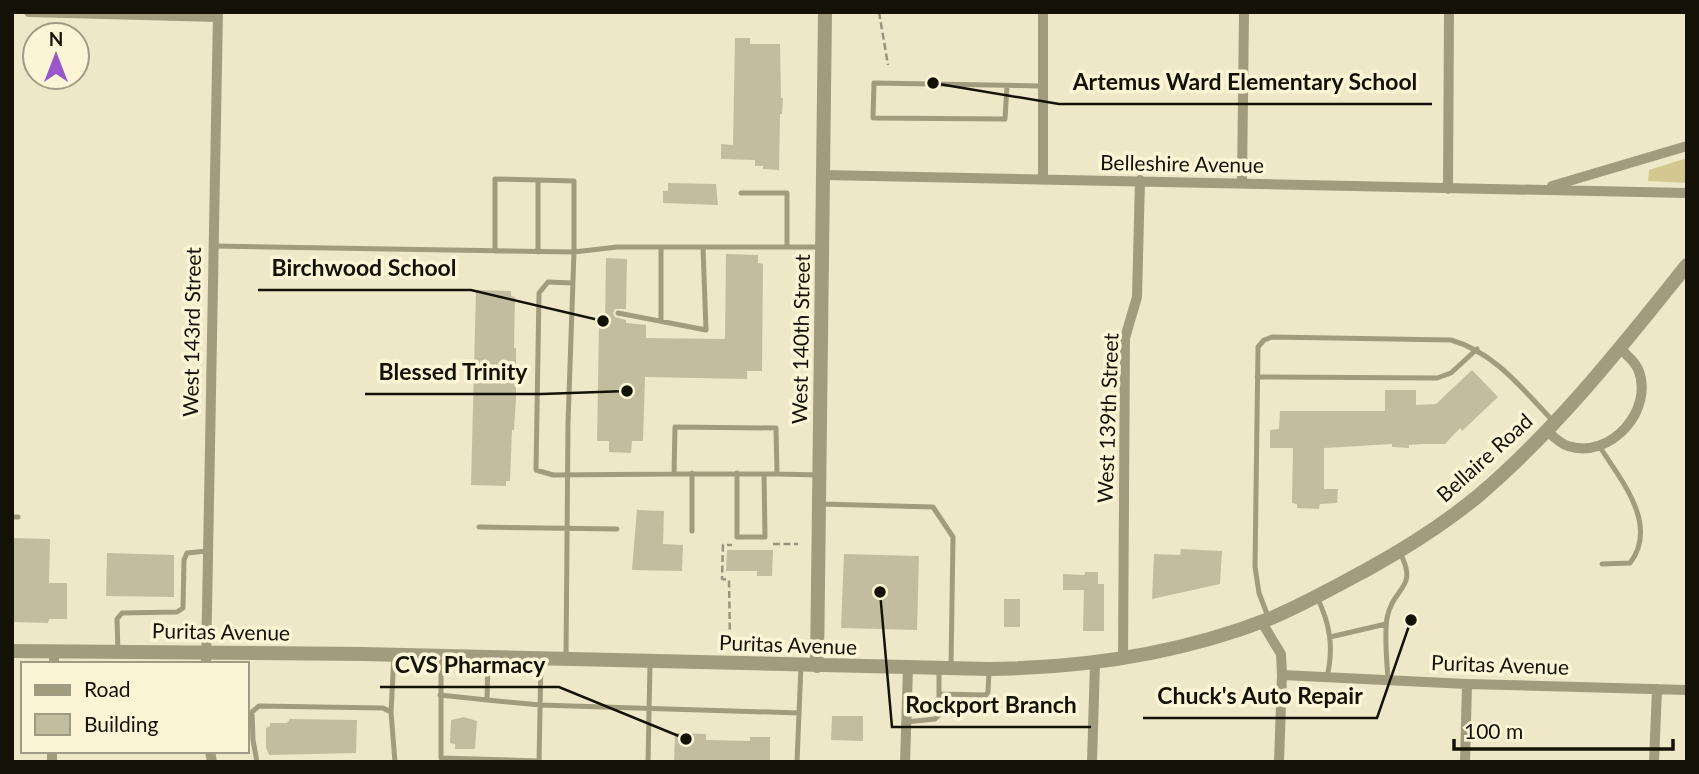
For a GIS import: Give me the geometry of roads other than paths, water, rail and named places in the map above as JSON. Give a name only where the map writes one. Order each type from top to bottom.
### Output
[{"type":"street","points":[[29,12],[218,14]]},
{"type":"street","name":"West 140th Street","points":[[817,666],[825,12]]},
{"type":"street","points":[[1043,12],[1043,180]]},
{"type":"street","points":[[1242,183],[1244,12]]},
{"type":"street","points":[[1448,189],[1449,12]]},
{"type":"street","name":"West 143rd Street","points":[[206,658],[218,14]]},
{"type":"street","name":"Belleshire Avenue","points":[[1540,189],[1687,146]]},
{"type":"street","name":"Belleshire Avenue","points":[[822,174],[1687,193]]},
{"type":"street","name":"West 139th Street","points":[[1123,659],[1125,338],[1137,297],[1140,180]]},
{"type":"street","name":"Bellaire Road","points":[[1265,620],[1317,597],[1399,551],[1477,496],[1571,406],[1687,265]]},
{"type":"street","points":[[1550,426],[1559,442],[1568,446],[1587,447],[1619,435],[1639,402],[1641,385],[1639,371],[1620,348]]},
{"type":"street","points":[[1265,620],[1281,654],[1279,762]]},
{"type":"street","name":"Puritas Avenue","points":[[12,651],[54,658],[118,652],[206,658],[394,655],[989,669],[1123,659],[1265,620]]},
{"type":"street","points":[[1092,762],[1095,663]]},
{"type":"street","points":[[905,762],[908,668]]},
{"type":"street","name":"Puritas Avenue","points":[[1282,675],[1687,691]]},
{"type":"street","points":[[1465,762],[1467,684]]},
{"type":"street","points":[[1654,762],[1657,690]]},
{"type":"lane","points":[[1007,86],[1005,119],[873,118],[874,83],[1041,86]]},
{"type":"lane","points":[[495,251],[495,179],[574,181],[566,528],[566,658]]},
{"type":"lane","points":[[538,180],[538,252]]},
{"type":"lane","points":[[741,193],[787,192],[787,247]]},
{"type":"lane","points":[[212,246],[538,252],[574,252],[617,247],[822,247]]},
{"type":"lane","points":[[661,247],[661,321]]},
{"type":"lane","points":[[618,313],[706,330],[703,247]]},
{"type":"lane","points":[[573,283],[548,282],[539,293],[536,470],[543,474],[568,475],[819,475]]},
{"type":"lane","points":[[1265,620],[1255,567],[1258,347],[1264,340],[1272,337],[1451,340],[1477,349],[1502,367],[1550,426]]},
{"type":"lane","points":[[1257,377],[1437,378],[1451,373],[1477,349]]},
{"type":"lane","points":[[674,474],[675,427],[776,428],[777,474]]},
{"type":"lane","points":[[1598,444],[1638,510],[1640,525],[1639,548],[1630,563],[1602,564]]},
{"type":"lane","points":[[692,473],[692,531]]},
{"type":"lane","points":[[737,473],[737,537],[765,537],[764,474]]},
{"type":"lane","points":[[819,504],[933,507],[953,537],[945,669],[939,694],[939,715],[935,719],[906,722]]},
{"type":"lane","points":[[479,527],[617,529]]},
{"type":"lane","points":[[118,652],[117,619],[122,613],[177,612],[183,608],[184,560],[187,553],[207,551]]},
{"type":"lane","points":[[1388,680],[1387,624],[1392,605],[1405,586],[1408,576],[1407,565],[1399,551]]},
{"type":"lane","points":[[1317,597],[1328,622],[1332,650],[1327,677]]},
{"type":"lane","points":[[1330,637],[1387,624]]},
{"type":"lane","points":[[394,655],[391,712],[394,762]]},
{"type":"lane","points":[[441,656],[441,758],[539,761],[541,658]]},
{"type":"lane","points":[[487,700],[488,657]]},
{"type":"lane","points":[[648,762],[650,661]]},
{"type":"lane","points":[[796,762],[801,665]]},
{"type":"lane","points":[[939,694],[986,695],[989,669]]},
{"type":"lane","points":[[440,695],[540,705],[799,713]]},
{"type":"lane","points":[[257,762],[252,712],[259,706],[383,708],[391,712]]},
{"type":"place","name":"Artemus Ward Elementary School","points":[[933,83]]},
{"type":"place","name":"Birchwood School","points":[[603,321]]},
{"type":"place","name":"Blessed Trinity","points":[[627,391]]},
{"type":"place","name":"Rockport Branch","points":[[880,592]]},
{"type":"place","name":"Chuck's Auto Repair","points":[[1411,620]]},
{"type":"place","name":"CVS Pharmacy","points":[[686,739]]}]
